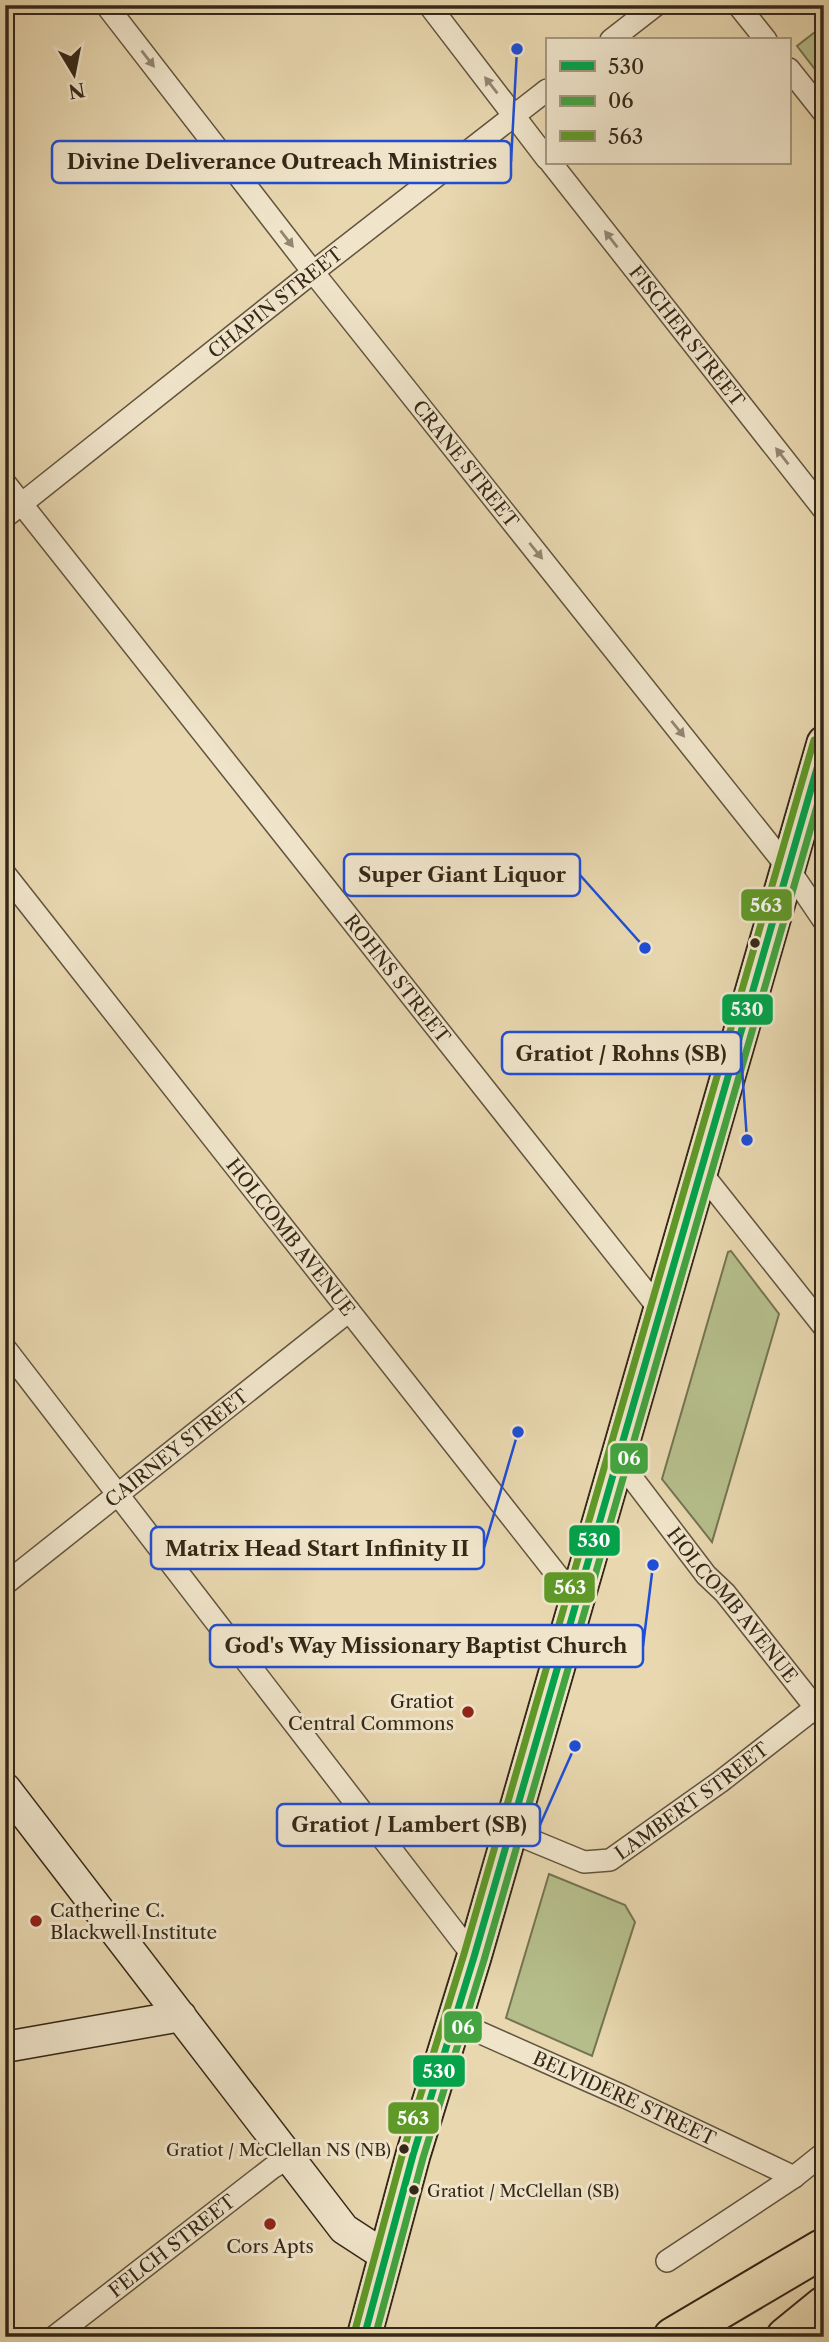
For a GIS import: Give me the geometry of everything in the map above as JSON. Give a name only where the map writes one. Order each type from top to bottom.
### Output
[{"type":"highway","points":[[673,2337],[823,2249]]},
{"type":"highway","points":[[702,2337],[823,2249]]},
{"type":"highway","points":[[786,2337],[824,2306]]},
{"type":"main road","points":[[364,2337],[413,2155],[474,1957],[824,743]]},
{"type":"street","name":"CRANE STREET","points":[[106,5],[313,272],[788,868],[824,921]]},
{"type":"street","points":[[429,5],[546,158]]},
{"type":"street","points":[[614,38],[656,5]]},
{"type":"street","points":[[738,5],[764,38]]},
{"type":"street","points":[[790,70],[824,113]]},
{"type":"street","name":"CHAPIN STREET","points":[[14,511],[313,272],[546,91]]},
{"type":"street","name":"FISCHER STREET","points":[[552,164],[824,510]]},
{"type":"street","name":"ROHNS STREET","points":[[5,483],[14,511],[660,1310]]},
{"type":"street","name":"HOLCOMB AVENUE","points":[[5,874],[576,1599]]},
{"type":"street","points":[[700,1171],[824,1327]]},
{"type":"street","name":"CAIRNEY STREET","points":[[5,1584],[349,1311]]},
{"type":"street","points":[[5,1348],[474,1957]]},
{"type":"street","name":"HOLCOMB AVENUE","points":[[617,1458],[706,1575],[725,1593],[821,1709]]},
{"type":"street","name":"LAMBERT STREET","points":[[509,1831],[584,1862],[611,1860],[821,1709]]},
{"type":"street","points":[[5,1788],[344,2229],[387,2257]]},
{"type":"street","points":[[5,2047],[181,2016]]},
{"type":"street","name":"BELVIDERE STREET","points":[[454,2021],[794,2178]]},
{"type":"street","points":[[667,2261],[794,2178],[824,2153]]},
{"type":"street","name":"FELCH STREET","points":[[54,2337],[272,2168],[289,2158]]},
{"type":"green space","points":[[824,25],[824,81],[797,46]]},
{"type":"green space","points":[[731,1251],[779,1314],[712,1542],[662,1479],[728,1252]]},
{"type":"green space","points":[[549,1874],[625,1905],[635,1922],[592,2056],[506,2018]]},
{"type":"transit line","name":"563","points":[[354,2334],[403,2152],[464,1954],[814,740]]},
{"type":"transit line","name":"530","points":[[364,2337],[413,2155],[474,1957],[824,744]]},
{"type":"transit line","name":"06","points":[[375,2337],[423,2158],[484,1960],[824,782]]},
{"type":"place","name":"Divine Deliverance Outreach Ministries","points":[[517,49]]},
{"type":"place","name":"Super Giant Liquor","points":[[645,948]]},
{"type":"place","name":"Gratiot / Rohns (SB)","points":[[747,1140]]},
{"type":"place","name":"Matrix Head Start Infinity II","points":[[518,1432]]},
{"type":"place","name":"God's Way Missionary Baptist Church","points":[[653,1565]]},
{"type":"place","name":"Gratiot Central Commons","points":[[468,1712]]},
{"type":"place","name":"Gratiot / Lambert (SB)","points":[[575,1746]]},
{"type":"place","name":"Catherine C. Blackwell Institute","points":[[36,1921]]},
{"type":"place","name":"Gratiot / McClellan NS (NB)","points":[[404,2149]]},
{"type":"place","name":"Gratiot / McClellan (SB)","points":[[414,2190]]},
{"type":"place","name":"Cors Apts","points":[[270,2224]]}]
